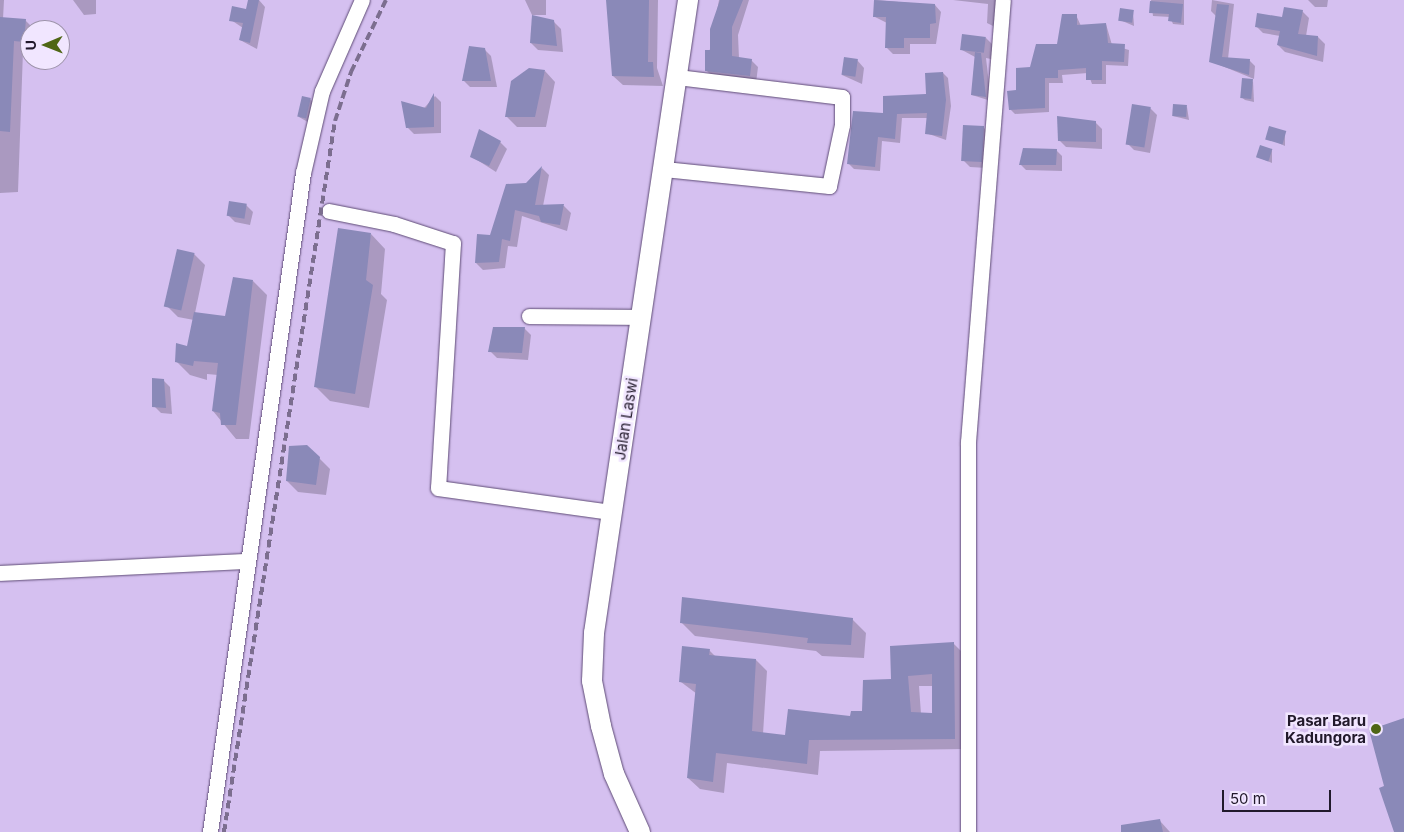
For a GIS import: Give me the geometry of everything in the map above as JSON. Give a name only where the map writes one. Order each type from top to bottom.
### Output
[{"type":"street","points":[[210,832],[247,560],[310,132],[334,56],[362,0]]},
{"type":"street","name":"Jalan Laswi","points":[[640,832],[614,774],[592,681],[594,633],[688,0]]},
{"type":"street","points":[[968,832],[968,442],[1003,0]]},
{"type":"street","points":[[664,169],[829,186],[841,134],[842,97],[677,77]]},
{"type":"street","points":[[329,211],[394,224],[453,243],[438,488],[612,512]]},
{"type":"street","points":[[529,316],[642,317]]},
{"type":"street","points":[[0,573],[247,560]]},
{"type":"building","points":[[248,0],[259,0],[250,43],[239,40],[243,23],[229,21],[232,6],[246,9]]},
{"type":"building","points":[[606,0],[649,0],[648,62],[653,62],[654,77],[612,76]]},
{"type":"building","points":[[720,0],[743,0],[732,27],[732,56],[752,59],[750,76],[705,71],[705,50],[710,50],[710,29]]},
{"type":"building","points":[[874,0],[935,4],[936,23],[930,24],[930,38],[904,38],[904,48],[885,48],[886,17],[873,17]]},
{"type":"building","points":[[1150,1],[1183,4],[1181,23],[1168,21],[1169,14],[1149,13]]},
{"type":"building","points":[[1217,4],[1229,5],[1222,57],[1250,59],[1249,75],[1209,62]]},
{"type":"building","points":[[1284,7],[1303,10],[1298,34],[1318,36],[1317,56],[1277,45],[1280,31],[1255,27],[1257,13],[1282,17]]},
{"type":"building","points":[[1120,8],[1134,10],[1132,23],[1118,21]]},
{"type":"building","points":[[1062,14],[1077,14],[1077,25],[1106,23],[1108,43],[1125,44],[1124,62],[1102,61],[1102,80],[1086,80],[1086,68],[1058,70],[1058,78],[1045,78],[1045,108],[1009,110],[1007,91],[1016,90],[1016,68],[1030,67],[1036,44],[1057,44]]},
{"type":"building","points":[[532,15],[554,20],[557,46],[530,43]]},
{"type":"building","points":[[0,17],[26,19],[20,20],[20,42],[14,41],[10,132],[0,131]]},
{"type":"building","points":[[962,34],[986,37],[984,53],[960,50]]},
{"type":"building","points":[[469,46],[485,48],[491,81],[462,81]]},
{"type":"building","points":[[975,52],[981,53],[986,97],[971,95]]},
{"type":"building","points":[[844,57],[858,59],[855,77],[841,75]]},
{"type":"building","points":[[529,68],[545,70],[535,117],[505,117],[511,81]]},
{"type":"building","points":[[943,72],[946,100],[942,136],[925,134],[927,113],[897,114],[895,139],[878,137],[875,167],[847,164],[853,111],[883,113],[883,96],[926,94],[925,73]]},
{"type":"building","points":[[1242,78],[1253,79],[1251,99],[1240,98]]},
{"type":"building","points":[[434,93],[434,127],[406,128],[401,101],[426,108]]},
{"type":"building","points":[[302,96],[311,98],[306,118],[297,116]]},
{"type":"building","points":[[1132,104],[1151,107],[1144,147],[1126,144]]},
{"type":"building","points":[[1173,104],[1187,105],[1186,117],[1172,116]]},
{"type":"building","points":[[1057,116],[1096,121],[1096,142],[1058,141]]},
{"type":"building","points":[[963,125],[984,126],[982,162],[961,161]]},
{"type":"building","points":[[1269,126],[1286,131],[1282,144],[1265,139]]},
{"type":"building","points":[[479,129],[501,141],[489,166],[470,157]]},
{"type":"building","points":[[1260,145],[1272,149],[1268,161],[1256,157]]},
{"type":"building","points":[[1023,148],[1057,149],[1056,165],[1019,165]]},
{"type":"building","points":[[542,166],[535,205],[564,204],[560,225],[541,222],[539,216],[515,210],[510,241],[502,239],[499,262],[475,263],[477,234],[490,235],[506,184],[526,183]]},
{"type":"building","points":[[229,201],[247,204],[244,219],[227,216]]},
{"type":"building","points":[[338,228],[371,233],[366,280],[373,285],[355,394],[314,387]]},
{"type":"building","points":[[177,249],[195,253],[181,311],[164,306]]},
{"type":"building","points":[[233,277],[253,280],[236,425],[221,425],[220,413],[212,411],[218,363],[194,361],[193,366],[175,362],[176,343],[187,346],[194,312],[225,316]]},
{"type":"building","points":[[493,327],[525,327],[522,353],[488,352]]},
{"type":"building","points":[[152,378],[164,379],[166,408],[152,407]]},
{"type":"building","points":[[307,445],[320,457],[316,485],[286,481],[289,446]]},
{"type":"building","points":[[682,597],[853,618],[851,645],[807,643],[808,638],[680,623]]},
{"type":"building","points":[[954,642],[955,739],[809,740],[807,764],[716,753],[713,782],[687,778],[696,684],[679,682],[682,646],[710,649],[709,655],[756,659],[752,731],[785,735],[788,709],[850,716],[851,711],[862,711],[863,680],[891,679],[890,646]],"holes":[[[932,674],[932,713],[911,712],[908,676]]]},
{"type":"building","points":[[1404,718],[1404,832],[1394,832],[1379,788],[1384,786],[1369,730]]},
{"type":"building","points":[[1160,819],[1163,832],[1121,832],[1121,825]]},
{"type":"railway","points":[[224,832],[335,121],[351,72],[386,0]]},
{"type":"place","name":"Pasar Baru Kadungora","points":[[1376,729]]}]
